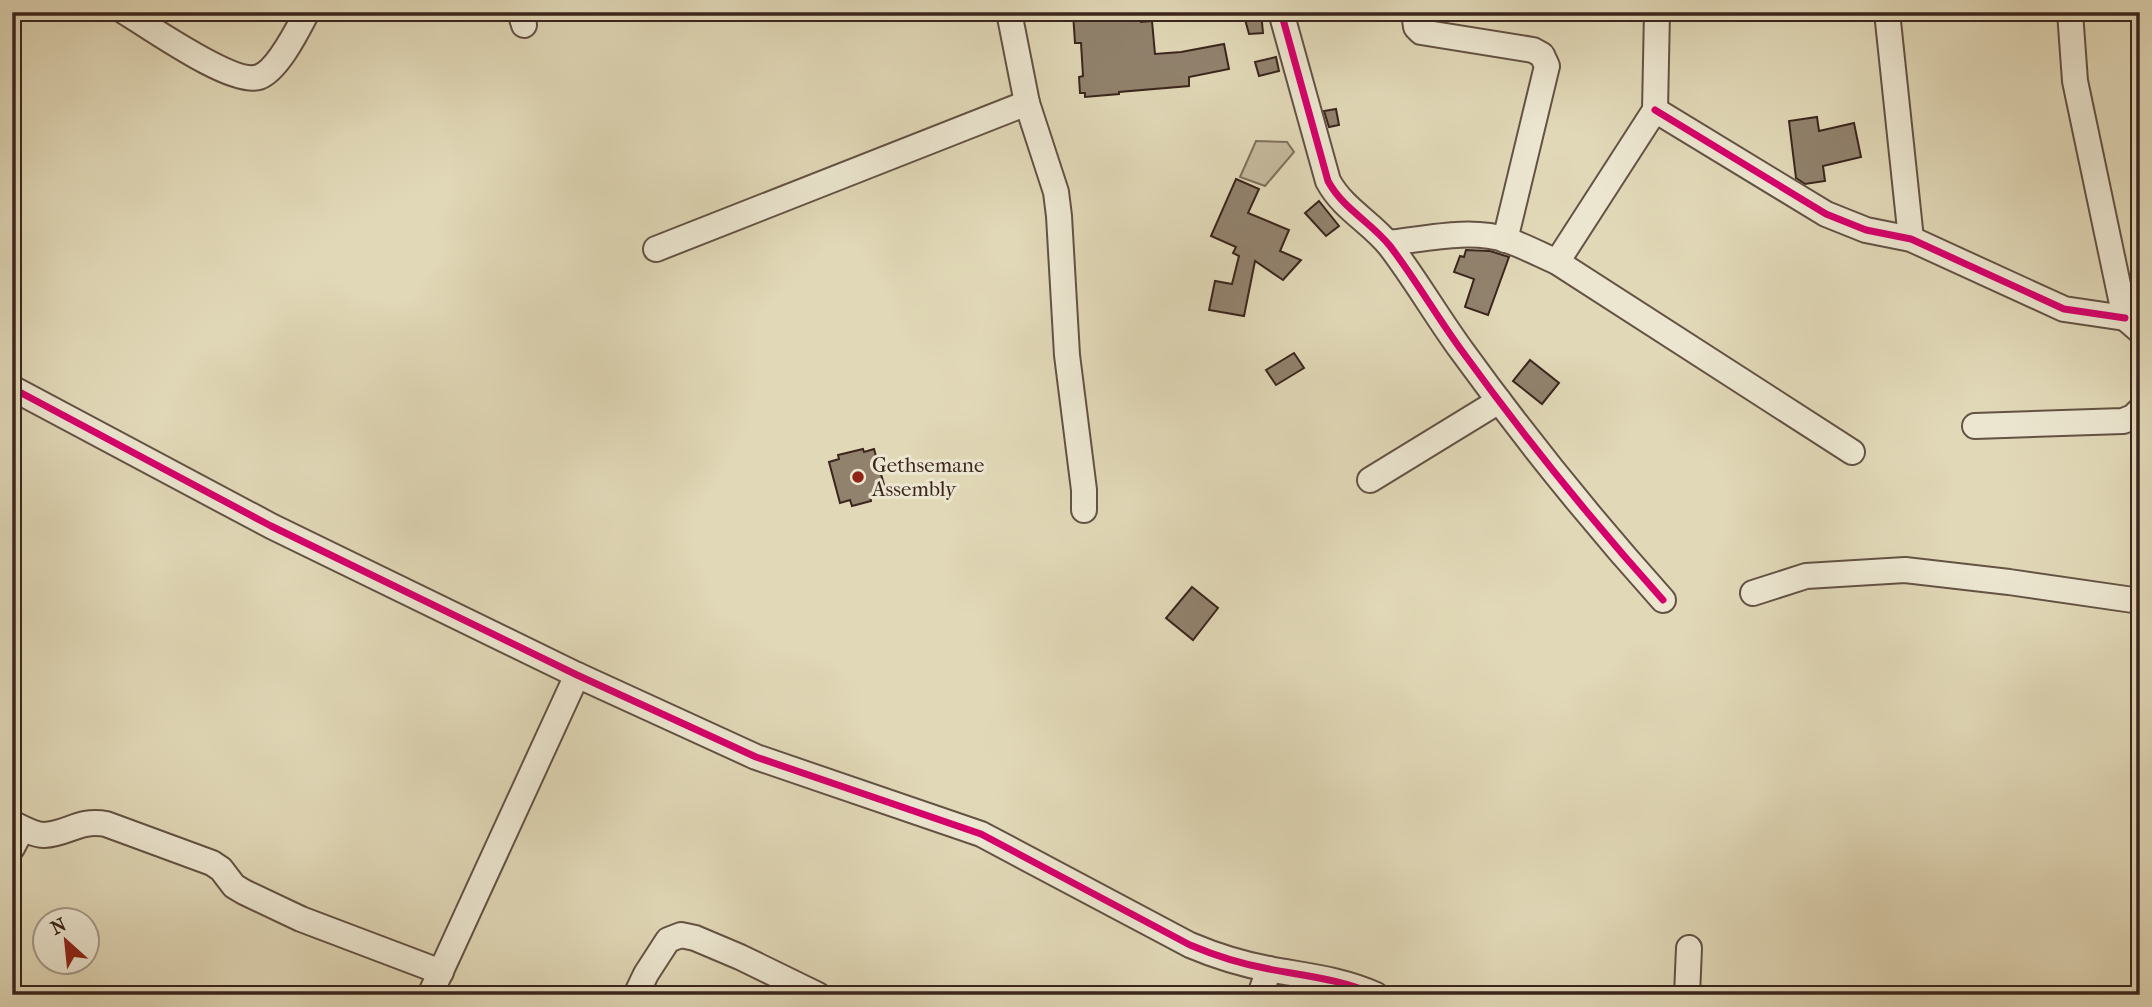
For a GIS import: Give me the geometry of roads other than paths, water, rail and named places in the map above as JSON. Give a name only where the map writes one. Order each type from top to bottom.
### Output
[{"type":"street","points":[[125,12],[220,70],[246,79],[258,78],[266,73],[290,44],[307,12]]},
{"type":"street","points":[[1009,12],[1027,103],[1056,192],[1067,355],[1084,490],[1084,510]]},
{"type":"street","points":[[1281,12],[1328,181],[1342,202],[1388,243],[1499,401],[1603,533],[1662,600]]},
{"type":"street","points":[[1414,12],[1416,27],[1421,32],[1533,50],[1542,55],[1547,66],[1505,240]]},
{"type":"street","points":[[1557,262],[1655,110],[1657,12]]},
{"type":"street","points":[[1887,12],[1911,239]]},
{"type":"street","points":[[1655,110],[1826,214],[1866,230],[1911,239],[2064,309],[2132,324],[2075,81],[2070,12]]},
{"type":"street","points":[[656,248],[1027,103]]},
{"type":"street","points":[[1388,243],[1477,236],[1505,240],[1557,262],[1852,452]]},
{"type":"street","points":[[12,388],[271,526],[577,675],[756,757],[981,834],[1190,945],[1222,958],[1358,986],[1376,995]]},
{"type":"street","points":[[1370,481],[1499,401]]},
{"type":"street","points":[[1975,426],[2123,421],[2140,410]]},
{"type":"street","points":[[1753,593],[1807,576],[1905,570],[2140,601]]},
{"type":"street","points":[[430,995],[577,675]]},
{"type":"street","points":[[16,833],[42,835],[93,822],[106,824],[212,863],[221,869],[234,886],[301,919],[441,972]]},
{"type":"street","points":[[636,995],[668,940],[681,935],[740,957],[818,995]]},
{"type":"street","points":[[1687,995],[1689,948]]},
{"type":"street","points":[[1260,995],[1269,969]]},
{"type":"place","name":"Gethsemane Assembly","points":[[858,477]]}]
